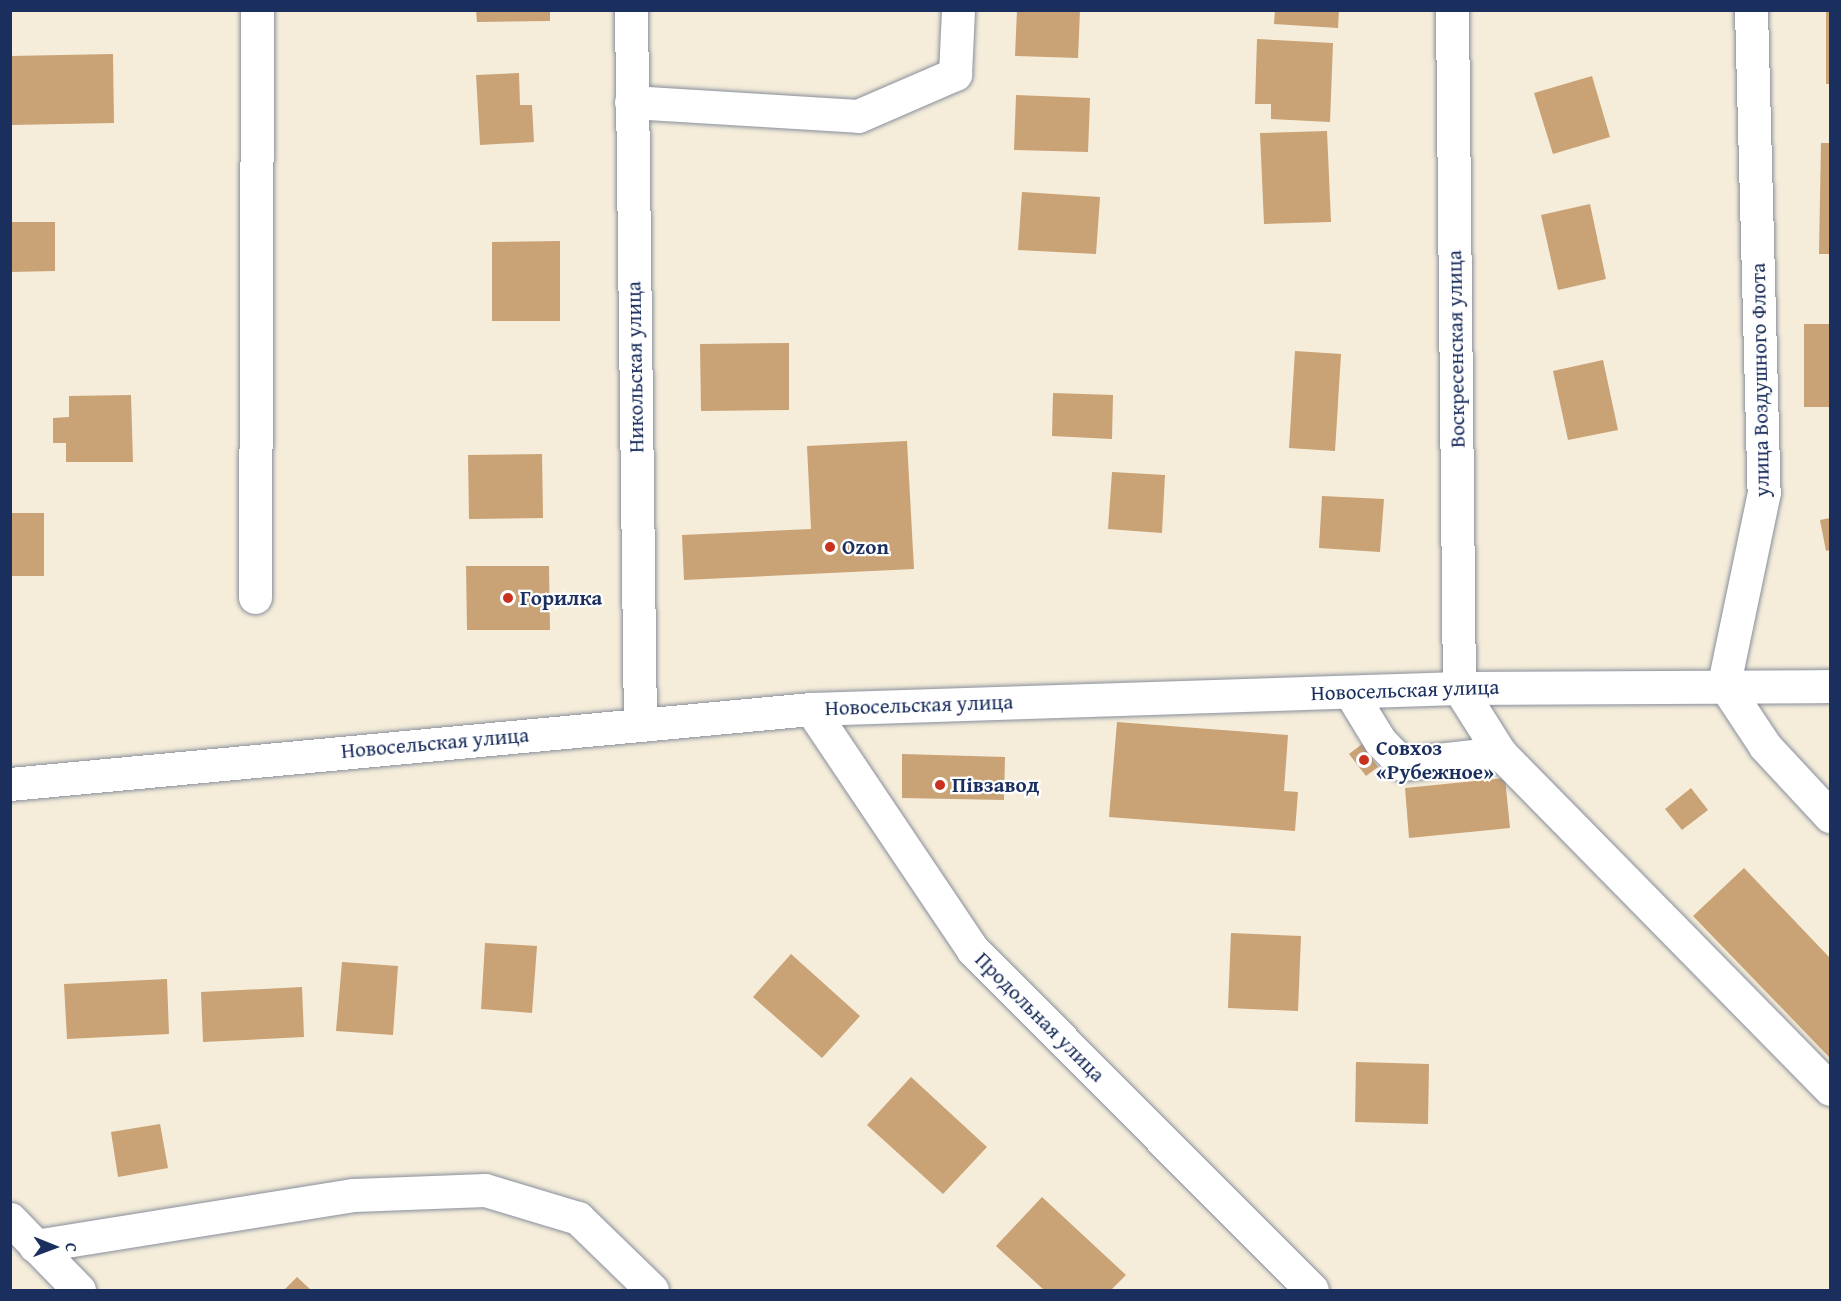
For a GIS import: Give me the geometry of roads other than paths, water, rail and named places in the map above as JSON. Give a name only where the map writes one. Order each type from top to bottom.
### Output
[{"type":"street","points":[[255,597],[257,10]]},
{"type":"street","name":"Никольская улица","points":[[631,10],[640,723]]},
{"type":"street","points":[[631,102],[858,116],[955,74],[958,10]]},
{"type":"street","name":"Воскресенская улица","points":[[1452,10],[1460,688]]},
{"type":"street","name":"улица Воздушного Флота","points":[[1724,684],[1764,492],[1751,10]]},
{"type":"street","points":[[1724,684],[1765,746],[1830,816]]},
{"type":"street","name":"Новосельская улица","points":[[10,783],[811,709],[1460,688],[1724,684],[1830,686]]},
{"type":"street","points":[[1460,688],[1500,753],[1830,1089]]},
{"type":"street","points":[[1350,692],[1380,741],[1402,764],[1500,753]]},
{"type":"street","name":"Продольная улица","points":[[811,709],[973,950],[1312,1290]]},
{"type":"street","points":[[35,1246],[354,1195],[485,1190],[578,1218],[652,1290]]},
{"type":"street","points":[[10,1219],[80,1290]]},
{"type":"place","name":"Ozon","points":[[830,547]]},
{"type":"place","name":"Горилка","points":[[508,598]]},
{"type":"place","name":"Совхоз «Рубежное»","points":[[1364,760]]},
{"type":"place","name":"Пiвзавод","points":[[940,785]]}]
